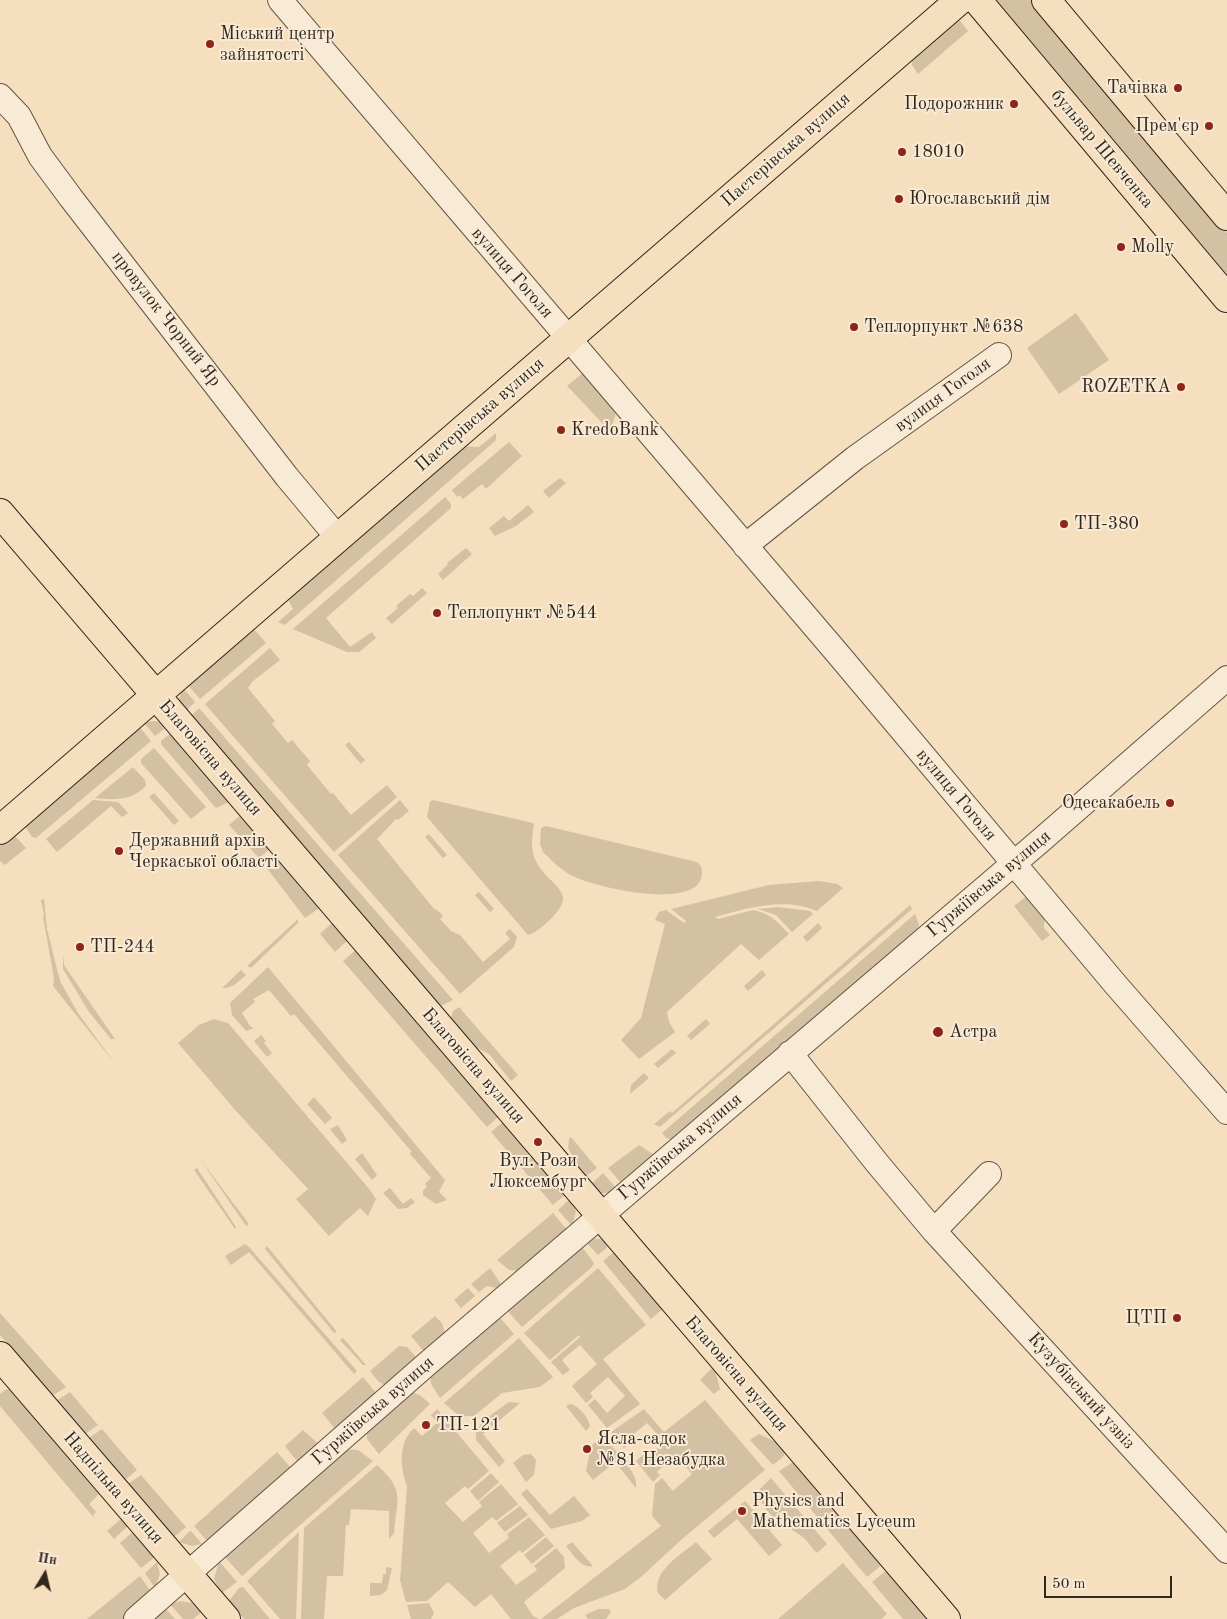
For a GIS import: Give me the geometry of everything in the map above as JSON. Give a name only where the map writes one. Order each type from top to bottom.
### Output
[{"type":"main road","name":"Пастерівська вулиця","points":[[0,830],[960,0]]},
{"type":"main road","name":"бульвар Шевченка","points":[[977,0],[1227,298]]},
{"type":"main road","points":[[1046,0],[1227,216]]},
{"type":"main road","name":"Благовісна вулиця","points":[[0,513],[946,1619]]},
{"type":"main road","name":"Надпільна вулиця","points":[[0,1356],[226,1619]]},
{"type":"street","name":"вулиця Гоголя","points":[[280,0],[1116,985],[1227,1112]]},
{"type":"street","name":"провулок Чорний Яр","points":[[0,96],[19,116],[40,156],[71,198],[297,490],[338,538]]},
{"type":"street","name":"вулиця Гоголя","points":[[745,546],[855,458],[999,355]]},
{"type":"street","name":"Гуржіївська вулиця","points":[[136,1619],[600,1215],[1014,863],[1227,678]]},
{"type":"street","name":"Кузубівський узвіз","points":[[790,1053],[877,1163],[934,1231],[1227,1551]]},
{"type":"street","points":[[934,1231],[989,1174]]},
{"type":"shaded area","points":[[996,0],[1033,0],[1227,233],[1227,283]]},
{"type":"shaded area","points":[[957,17],[968,31],[918,74],[912,65],[912,59]]},
{"type":"shaded area","points":[[1076,313],[1109,360],[1059,394],[1027,348]]},
{"type":"shaded area","points":[[584,372],[617,410],[610,431],[567,386]]},
{"type":"shaded area","points":[[496,433],[496,440],[285,625],[278,622],[293,609],[287,597],[461,446],[479,447]]},
{"type":"shaded area","points":[[509,442],[522,456],[486,489],[482,484],[463,499],[459,495],[457,497],[452,490]]},
{"type":"shaded area","points":[[560,478],[566,483],[549,498],[543,491]]},
{"type":"shaded area","points":[[445,497],[451,504],[451,508],[326,618],[350,647],[372,632],[376,638],[359,652],[347,652],[293,629]]},
{"type":"shaded area","points":[[528,505],[534,512],[516,526],[495,536],[489,528],[504,516],[509,521]]},
{"type":"shaded area","points":[[466,548],[472,554],[443,580],[438,574],[447,563]]},
{"type":"shaded area","points":[[422,588],[427,593],[392,624],[386,618],[410,594],[413,596]]},
{"type":"shaded area","points":[[252,627],[266,643],[200,699],[187,684]]},
{"type":"shaded area","points":[[270,648],[280,660],[253,681],[248,688],[275,721],[272,724],[288,743],[292,740],[310,761],[307,765],[331,794],[333,793],[351,815],[387,785],[397,797],[334,852],[205,704]]},
{"type":"shaded area","points":[[183,688],[195,702],[185,712],[178,701]]},
{"type":"shaded area","points":[[199,708],[453,1000],[438,1007],[190,717]]},
{"type":"shaded area","points":[[161,722],[167,727],[155,736],[144,723]]},
{"type":"shaded area","points":[[139,726],[151,741],[36,838],[32,837],[24,825]]},
{"type":"shaded area","points":[[172,732],[231,801],[216,808],[161,744],[161,741]]},
{"type":"shaded area","points":[[349,742],[365,760],[361,764],[345,745]]},
{"type":"shaded area","points":[[154,748],[206,807],[191,819],[141,763],[141,759]]},
{"type":"shaded area","points":[[133,767],[145,780],[146,786],[140,791],[122,798],[95,798]]},
{"type":"shaded area","points":[[154,793],[179,821],[174,825],[149,797]]},
{"type":"shaded area","points":[[93,800],[118,802],[128,813],[122,817],[111,806],[57,852],[46,839]]},
{"type":"shaded area","points":[[400,800],[409,811],[398,820],[396,819],[377,839],[435,910],[443,916],[440,919],[451,931],[460,935],[483,962],[510,939],[505,933],[510,929],[517,937],[514,947],[460,994],[338,855]]},
{"type":"shaded area","points":[[433,800],[533,823],[532,849],[534,856],[540,868],[558,888],[563,897],[563,902],[556,913],[538,930],[528,935],[427,817],[430,802]]},
{"type":"shaded area","points":[[242,814],[271,848],[259,858],[229,825]]},
{"type":"shaded area","points":[[546,826],[697,862],[701,866],[700,881],[690,890],[672,894],[650,894],[627,891],[585,881],[565,871],[543,852],[540,844],[541,828]]},
{"type":"shaded area","points":[[429,834],[447,855],[443,858],[425,837]]},
{"type":"shaded area","points":[[15,836],[26,848],[5,865],[0,861],[0,846]]},
{"type":"shaded area","points":[[282,861],[321,907],[305,918],[266,867]]},
{"type":"shaded area","points":[[819,881],[837,884],[843,888],[817,911],[804,907],[779,904],[753,907],[715,917],[718,919],[753,910],[759,911],[777,922],[789,934],[759,960],[741,944],[667,1012],[669,1022],[675,1032],[639,1059],[621,1040],[641,1018],[665,924],[655,920],[659,912],[666,910],[684,923],[686,921],[671,909],[769,885]]},
{"type":"shaded area","points":[[479,892],[494,909],[490,912],[475,895]]},
{"type":"shaded area","points":[[1028,895],[1045,913],[1044,928],[1050,935],[1042,941],[1014,906]]},
{"type":"shaded area","points":[[44,899],[47,929],[60,981],[78,1013],[116,1065],[53,986],[54,979],[41,900]]},
{"type":"shaded area","points":[[910,905],[912,909],[660,1127],[654,1124],[670,1111],[672,1113]]},
{"type":"shaded area","points":[[778,907],[810,911],[813,914],[792,932],[776,915],[758,909]]},
{"type":"shaded area","points":[[915,914],[919,925],[917,932],[674,1140],[666,1138],[662,1133]]},
{"type":"shaded area","points":[[298,919],[298,923],[251,968],[247,966]]},
{"type":"shaded area","points":[[334,921],[349,939],[335,952],[320,934]]},
{"type":"shaded area","points":[[818,923],[822,928],[807,942],[803,937]]},
{"type":"shaded area","points":[[357,949],[499,1116],[487,1127],[343,961]]},
{"type":"shaded area","points":[[63,953],[64,965],[115,1039],[111,1039],[89,1012],[63,969]]},
{"type":"shaded area","points":[[268,967],[445,1180],[439,1192],[447,1200],[436,1204],[423,1195],[423,1191],[427,1186],[425,1184],[431,1178],[410,1154],[411,1151],[294,1014],[291,1016],[269,990],[253,999],[255,1002],[242,1013],[250,1026],[254,1028],[246,1031],[232,1015],[230,1003]]},
{"type":"shaded area","points":[[241,970],[246,975],[232,986],[222,988]]},
{"type":"shaded area","points":[[762,970],[766,975],[748,991],[744,986]]},
{"type":"shaded area","points":[[459,1007],[518,1075],[511,1081],[489,1054],[470,1044],[450,1021],[453,1011]]},
{"type":"shaded area","points":[[214,1019],[228,1023],[370,1190],[376,1199],[368,1216],[360,1208],[329,1236],[296,1199],[308,1189],[236,1111],[178,1043],[199,1025]]},
{"type":"shaded area","points":[[706,1019],[710,1024],[691,1040],[687,1036]]},
{"type":"shaded area","points":[[261,1035],[266,1041],[264,1043],[272,1053],[267,1057],[254,1041]]},
{"type":"shaded area","points":[[672,1049],[676,1053],[658,1068],[654,1064]]},
{"type":"shaded area","points":[[644,1073],[649,1078],[630,1094],[631,1085]]},
{"type":"shaded area","points":[[314,1097],[332,1118],[325,1124],[307,1104]]},
{"type":"shaded area","points":[[504,1121],[566,1194],[553,1205],[491,1132]]},
{"type":"shaded area","points":[[338,1125],[347,1140],[342,1144],[330,1129]]},
{"type":"shaded area","points":[[571,1137],[597,1168],[584,1178],[568,1148]]},
{"type":"shaded area","points":[[639,1145],[656,1156],[622,1184],[608,1168]]},
{"type":"shaded area","points":[[362,1153],[377,1175],[372,1180],[355,1159]]},
{"type":"shaded area","points":[[200,1159],[249,1224],[246,1226]]},
{"type":"shaded area","points":[[197,1168],[236,1227],[235,1229],[194,1170]]},
{"type":"shaded area","points":[[603,1173],[617,1189],[609,1193],[600,1193],[590,1185]]},
{"type":"shaded area","points":[[390,1188],[403,1204],[411,1198],[415,1202],[407,1208],[398,1209],[383,1193]]},
{"type":"shaded area","points":[[570,1199],[576,1211],[572,1226],[558,1210]]},
{"type":"shaded area","points":[[553,1213],[568,1231],[522,1271],[509,1270],[497,1260]]},
{"type":"shaded area","points":[[591,1238],[601,1239],[610,1245],[598,1255],[585,1241]]},
{"type":"shaded area","points":[[245,1244],[357,1371],[354,1374],[249,1252],[231,1265],[225,1256]]},
{"type":"shaded area","points":[[580,1244],[594,1263],[592,1267],[522,1327],[505,1308]]},
{"type":"shaded area","points":[[267,1246],[337,1332],[334,1333],[265,1249]]},
{"type":"shaded area","points":[[615,1251],[664,1308],[651,1319],[603,1261]]},
{"type":"shaded area","points":[[490,1268],[503,1287],[501,1289],[487,1286],[479,1292],[471,1284]]},
{"type":"shaded area","points":[[598,1268],[646,1325],[603,1359],[640,1404],[607,1428],[588,1405],[595,1399],[607,1413],[625,1396],[608,1377],[590,1393],[593,1397],[586,1403],[572,1386],[597,1364],[580,1345],[562,1360],[570,1370],[563,1375],[551,1362],[580,1337],[579,1335],[550,1360],[524,1333]]},
{"type":"shaded area","points":[[468,1288],[475,1296],[461,1308],[454,1300]]},
{"type":"shaded area","points":[[0,1313],[66,1387],[52,1396],[0,1335]]},
{"type":"shaded area","points":[[497,1314],[514,1334],[440,1398],[431,1384],[430,1371]]},
{"type":"shaded area","points":[[435,1316],[442,1323],[446,1336],[426,1354],[411,1336]]},
{"type":"shaded area","points":[[343,1338],[366,1365],[363,1365],[340,1340]]},
{"type":"shaded area","points":[[519,1338],[553,1377],[540,1387],[502,1393],[474,1416],[459,1416],[444,1403]]},
{"type":"shaded area","points":[[399,1346],[407,1347],[416,1357],[385,1385],[379,1382],[370,1371]]},
{"type":"shaded area","points":[[714,1366],[720,1389],[714,1394],[700,1380]]},
{"type":"shaded area","points":[[363,1377],[376,1393],[376,1397],[337,1431],[322,1413]]},
{"type":"shaded area","points":[[11,1389],[100,1493],[89,1504],[96,1512],[93,1515],[95,1519],[0,1406],[0,1394],[5,1390]]},
{"type":"shaded area","points":[[410,1391],[421,1396],[430,1404],[379,1454],[367,1439],[367,1426]]},
{"type":"shaded area","points":[[70,1392],[98,1425],[85,1434],[56,1401]]},
{"type":"shaded area","points":[[705,1400],[765,1470],[625,1589],[574,1608],[557,1619],[541,1619],[661,1526],[652,1516],[655,1484],[662,1478],[673,1491],[692,1474],[675,1455],[657,1472],[660,1475],[653,1482],[636,1461],[643,1455],[646,1459],[664,1442],[647,1423],[629,1438],[631,1442],[624,1448],[611,1432],[644,1409],[664,1432]]},
{"type":"shaded area","points":[[509,1402],[520,1403],[483,1434],[505,1461],[499,1467],[476,1440],[476,1434],[478,1428],[487,1418]]},
{"type":"shaded area","points":[[570,1404],[580,1409],[588,1419],[590,1426],[586,1431],[566,1406]]},
{"type":"shaded area","points":[[437,1409],[489,1471],[468,1489],[465,1486],[445,1503],[463,1522],[482,1506],[479,1502],[501,1484],[518,1504],[496,1521],[492,1517],[473,1533],[489,1553],[509,1538],[507,1534],[529,1517],[545,1535],[522,1553],[520,1550],[500,1566],[516,1585],[537,1570],[534,1566],[556,1548],[564,1557],[565,1568],[524,1602],[533,1616],[539,1619],[511,1619],[491,1594],[475,1607],[448,1582],[427,1601],[406,1602],[400,1580],[407,1486],[402,1463],[403,1448],[405,1441],[414,1428],[422,1436],[437,1423],[431,1415]]},
{"type":"shaded area","points":[[102,1429],[137,1470],[125,1480],[89,1438]]},
{"type":"shaded area","points":[[303,1430],[321,1446],[299,1464],[285,1446]]},
{"type":"shaded area","points":[[759,1434],[782,1445],[786,1451],[783,1457],[773,1465],[750,1440]]},
{"type":"shaded area","points":[[602,1436],[630,1468],[634,1475],[636,1488],[615,1462],[593,1480],[586,1471],[591,1446]]},
{"type":"shaded area","points":[[341,1449],[358,1450],[373,1461],[242,1576],[223,1555]]},
{"type":"shaded area","points":[[277,1452],[290,1467],[290,1472],[208,1542],[194,1526]]},
{"type":"shaded area","points":[[531,1454],[536,1460],[534,1475],[526,1482],[513,1463],[523,1455]]},
{"type":"shaded area","points":[[795,1461],[883,1564],[867,1577],[779,1471]]},
{"type":"shaded area","points":[[377,1465],[392,1481],[397,1495],[394,1533],[389,1539],[389,1511],[351,1509],[349,1525],[346,1525],[343,1576],[327,1576],[324,1619],[301,1619],[304,1528]]},
{"type":"shaded area","points":[[491,1473],[499,1482],[478,1501],[470,1491]]},
{"type":"shaded area","points":[[141,1475],[186,1527],[174,1537],[128,1484]]},
{"type":"shaded area","points":[[771,1478],[827,1544],[817,1553],[804,1538],[776,1519],[764,1507],[759,1490]]},
{"type":"shaded area","points":[[527,1489],[550,1515],[574,1496],[590,1515],[582,1521],[551,1529],[521,1494]]},
{"type":"shaded area","points":[[745,1501],[782,1545],[769,1556],[737,1519],[714,1538],[708,1531]]},
{"type":"shaded area","points":[[520,1506],[528,1515],[505,1532],[497,1523]]},
{"type":"shaded area","points":[[122,1518],[128,1526],[114,1539],[107,1531]]},
{"type":"shaded area","points":[[190,1531],[202,1544],[192,1546],[179,1542]]},
{"type":"shaded area","points":[[133,1532],[155,1557],[141,1568],[120,1543]]},
{"type":"shaded area","points":[[299,1532],[296,1619],[280,1619],[247,1581]]},
{"type":"shaded area","points":[[546,1537],[554,1546],[532,1564],[524,1555]]},
{"type":"shaded area","points":[[572,1542],[593,1566],[585,1565],[574,1557],[566,1546]]},
{"type":"shaded area","points":[[696,1542],[712,1559],[665,1600],[658,1593],[659,1577],[676,1558]]},
{"type":"shaded area","points":[[219,1561],[237,1582],[222,1593],[214,1579]]},
{"type":"shaded area","points":[[157,1562],[160,1574],[155,1588],[145,1573]]},
{"type":"shaded area","points":[[843,1563],[887,1614],[881,1619],[778,1619]]},
{"type":"shaded area","points":[[386,1567],[392,1568],[387,1590],[381,1595],[370,1596],[370,1583],[382,1583],[383,1574],[386,1574]]},
{"type":"shaded area","points":[[888,1569],[930,1619],[903,1619],[872,1582]]},
{"type":"shaded area","points":[[140,1576],[152,1593],[123,1619],[87,1619]]},
{"type":"shaded area","points":[[243,1587],[270,1619],[244,1619],[229,1601],[239,1588]]},
{"type":"shaded area","points":[[181,1601],[192,1603],[202,1612],[193,1619],[183,1619],[170,1604]]},
{"type":"shaded area","points":[[429,1603],[434,1613],[431,1619],[411,1619],[407,1605]]},
{"type":"shaded area","points":[[164,1607],[175,1619],[149,1619]]},
{"type":"shaded area","points":[[598,1609],[609,1609],[611,1612],[606,1619],[588,1619],[585,1615]]},
{"type":"place","name":"Міський центр зайнятості","points":[[210,44]]},
{"type":"place","name":"Тачівка","points":[[1178,88]]},
{"type":"place","name":"Подорожник","points":[[1014,104]]},
{"type":"place","name":"Прем'єр","points":[[1209,126]]},
{"type":"place","name":"18010","points":[[902,152]]},
{"type":"place","name":"Югославський дім","points":[[899,199]]},
{"type":"place","name":"Molly","points":[[1121,247]]},
{"type":"place","name":"Теплорпункт №638","points":[[854,327]]},
{"type":"place","name":"ROZETKA","points":[[1181,387]]},
{"type":"place","name":"KredoBank","points":[[561,430]]},
{"type":"place","name":"ТП-380","points":[[1064,524]]},
{"type":"place","name":"Теплопункт №544","points":[[437,613]]},
{"type":"place","name":"Одесакабель","points":[[1170,803]]},
{"type":"place","name":"Державний архів Черкаської області","points":[[119,851]]},
{"type":"place","name":"ТП-244","points":[[80,947]]},
{"type":"place","name":"Астра","points":[[938,1032]]},
{"type":"place","name":"Вул. Рози Люксембург","points":[[538,1142]]},
{"type":"place","name":"ЦТП","points":[[1177,1318]]},
{"type":"place","name":"ТП-121","points":[[426,1425]]},
{"type":"place","name":"Ясла-садок №81 Незабудка","points":[[587,1449]]},
{"type":"place","name":"Physics and Mathematics Lyceum","points":[[742,1511]]}]
